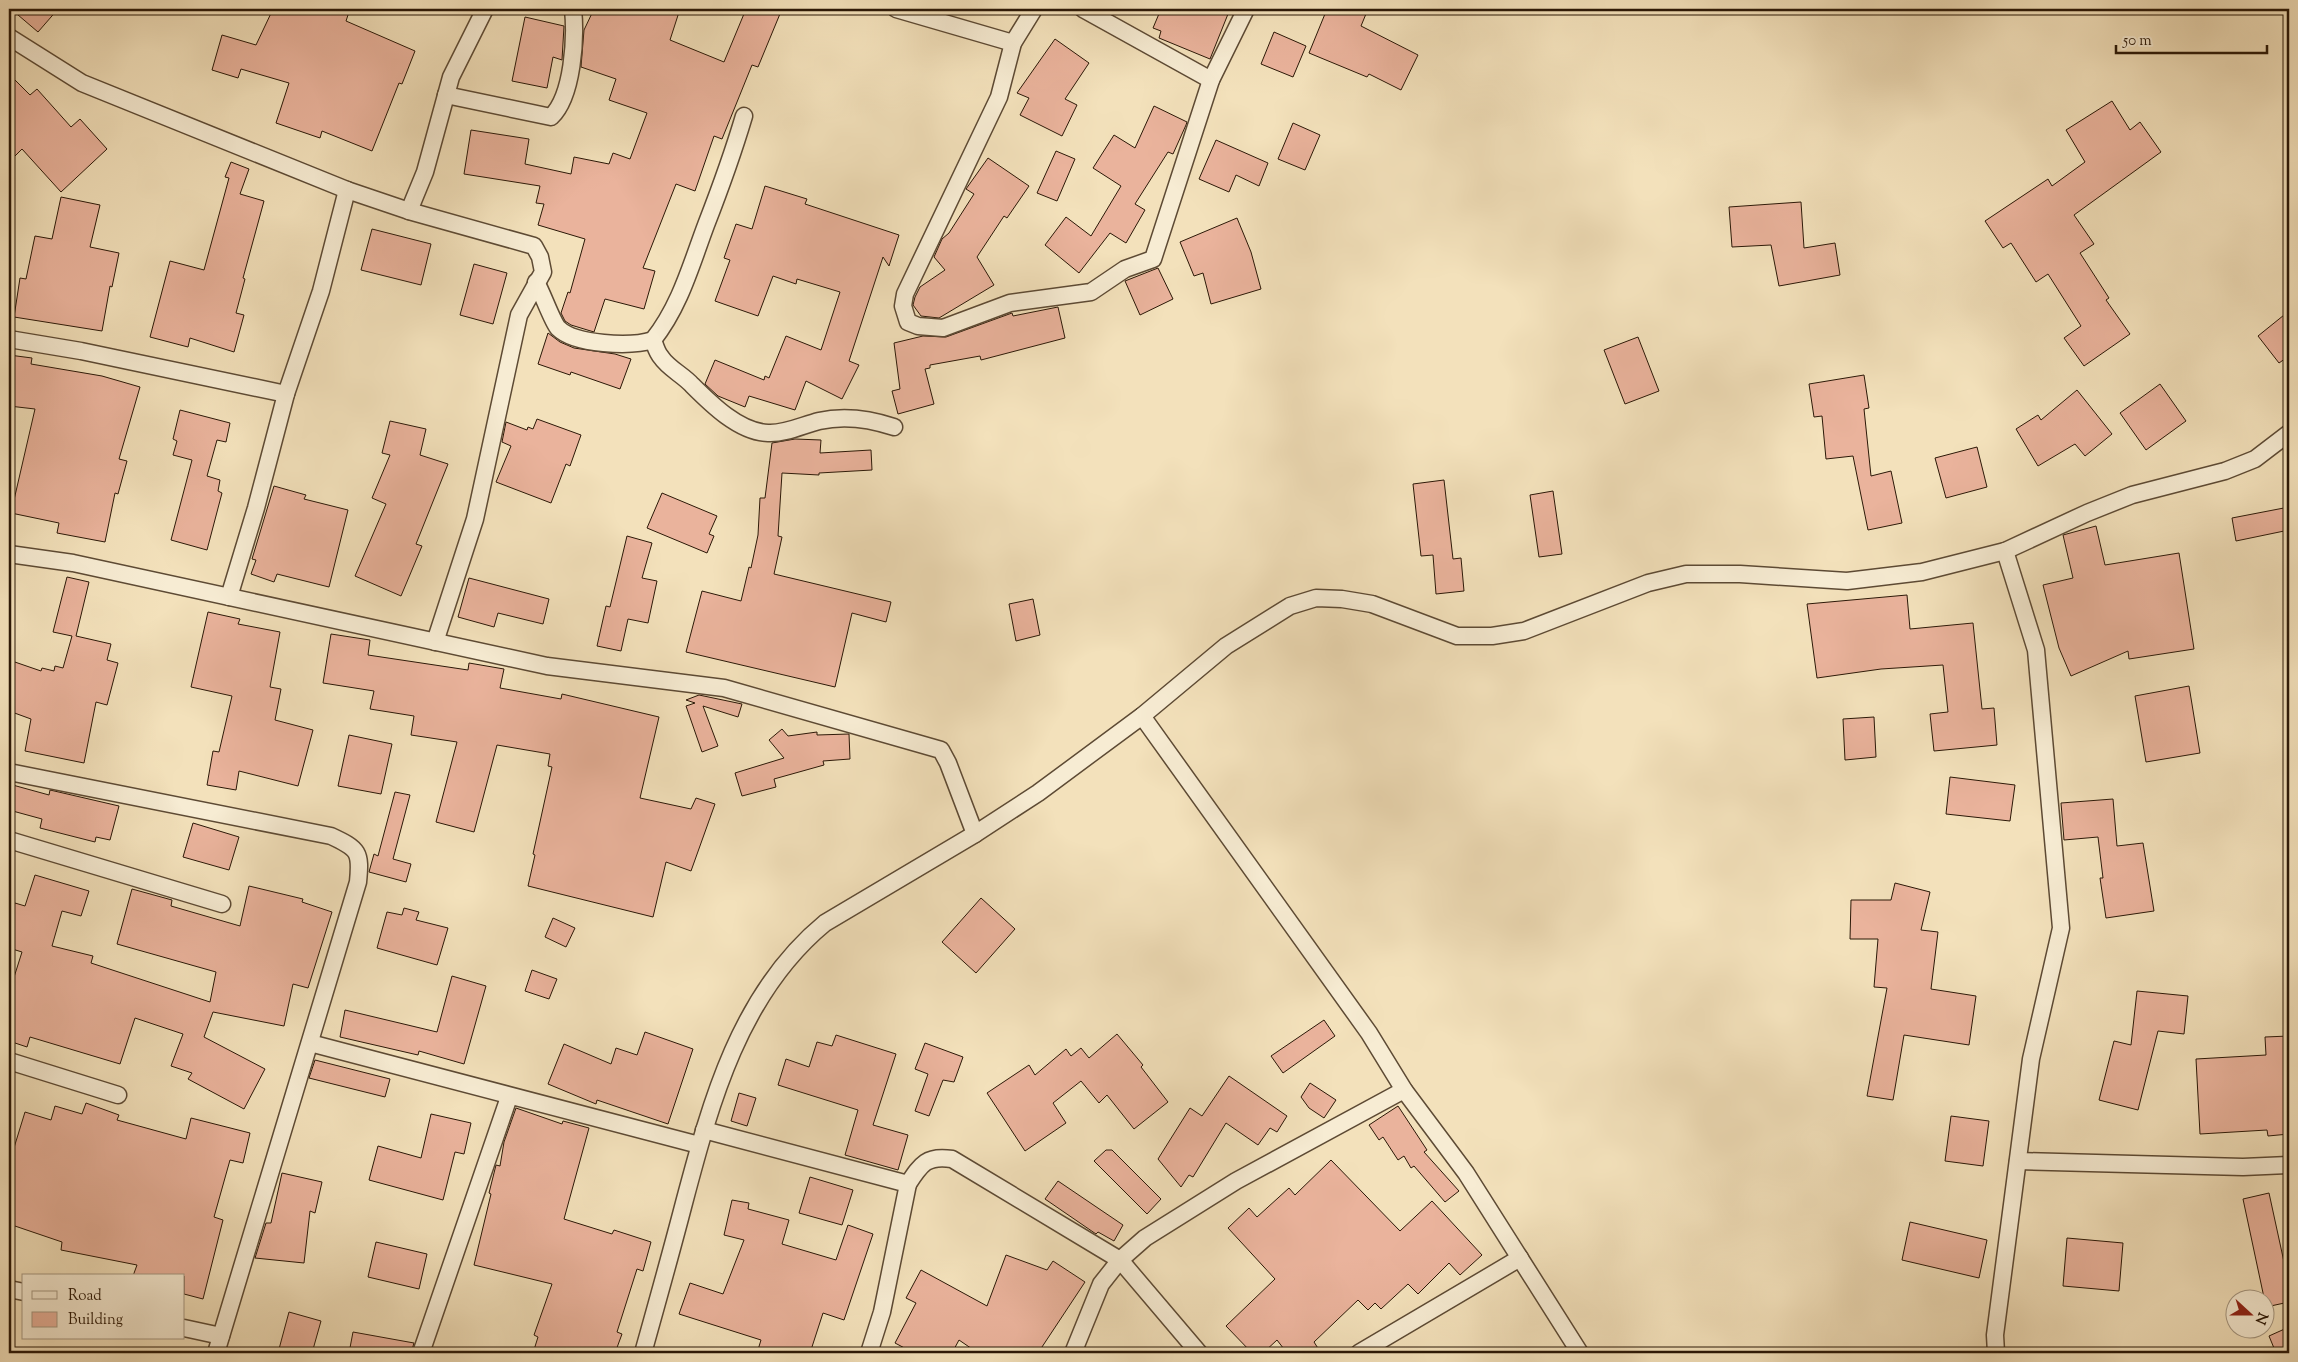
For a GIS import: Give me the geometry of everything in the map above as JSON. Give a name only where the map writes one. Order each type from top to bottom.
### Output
[{"type":"street","points":[[409,211],[425,172],[451,77],[485,9]]},
{"type":"street","points":[[446,95],[551,117],[558,110],[564,97],[574,38],[573,9]]},
{"type":"street","points":[[896,9],[1013,43]]},
{"type":"street","points":[[1034,9],[1013,43],[1000,97],[905,294],[903,306],[908,322],[918,326],[943,328],[1010,303],[1091,292],[1125,269],[1153,259],[1211,80],[1246,9]]},
{"type":"street","points":[[1083,9],[1211,80]]},
{"type":"street","points":[[9,37],[82,83],[347,190],[409,211],[534,246],[540,257],[542,272],[519,315],[475,519],[435,642]]},
{"type":"street","points":[[536,282],[557,326],[566,334],[609,344],[633,344],[653,340],[664,326],[681,295],[730,164],[744,116]]},
{"type":"street","points":[[229,597],[256,508],[286,394],[321,291],[347,190]]},
{"type":"street","points":[[9,340],[81,350],[286,394]]},
{"type":"street","points":[[653,340],[661,358],[682,374],[704,398],[740,424],[754,431],[769,433],[821,420],[846,418],[872,420],[894,428]]},
{"type":"street","points":[[644,1353],[702,1138],[732,1050],[744,1023],[777,973],[808,937],[825,923],[975,834],[1038,793],[1142,716],[1226,646],[1290,606],[1316,598],[1342,599],[1372,604],[1458,636],[1492,636],[1524,631],[1648,583],[1686,574],[1740,574],[1847,581],[1922,572],[2005,551],[2087,513],[2132,495],[2225,471],[2254,459],[2289,433]]},
{"type":"street","points":[[1996,1353],[1995,1334],[2031,1059],[2061,928],[2036,650],[2005,551]]},
{"type":"street","points":[[9,554],[73,563],[547,666],[724,688],[940,750],[948,763],[975,834]]},
{"type":"street","points":[[1142,716],[1369,1033],[1404,1090],[1466,1173],[1580,1353]]},
{"type":"street","points":[[9,772],[321,834],[351,846],[361,860],[358,882],[216,1353]]},
{"type":"street","points":[[9,840],[222,904]]},
{"type":"street","points":[[310,1043],[509,1097],[908,1184]]},
{"type":"street","points":[[9,1060],[118,1095]]},
{"type":"street","points":[[1073,1353],[1100,1284],[1120,1260],[1145,1238],[1236,1181],[1404,1090]]},
{"type":"street","points":[[421,1353],[509,1097]]},
{"type":"street","points":[[869,1353],[882,1312],[908,1184],[921,1165],[937,1157],[952,1159],[1120,1260],[1199,1353]]},
{"type":"street","points":[[2018,1161],[2243,1167],[2289,1165]]},
{"type":"street","points":[[1359,1353],[1520,1258]]},
{"type":"street","points":[[9,1289],[22,1292]]},
{"type":"street","points":[[185,1328],[221,1336]]},
{"type":"building","points":[[11,9],[58,9],[38,32]]},
{"type":"building","points":[[273,9],[350,9],[346,21],[415,51],[402,84],[399,83],[372,151],[322,131],[320,138],[276,123],[289,83],[241,69],[238,78],[212,70],[222,35],[256,45]]},
{"type":"building","points":[[594,9],[680,9],[670,40],[724,62],[746,9],[782,9],[758,67],[752,65],[722,139],[714,136],[695,191],[676,184],[643,268],[655,271],[644,309],[605,299],[594,332],[571,325],[565,321],[561,313],[568,292],[570,293],[585,239],[538,225],[544,204],[536,203],[540,186],[464,174],[471,130],[529,139],[525,164],[571,174],[574,157],[609,164],[613,153],[630,159],[647,113],[609,100],[616,79],[581,67],[584,30]]},
{"type":"building","points":[[1161,9],[1230,9],[1210,59],[1159,38],[1161,31],[1153,28]]},
{"type":"building","points":[[1327,9],[1368,9],[1361,26],[1418,55],[1401,90],[1369,74],[1367,77],[1309,53]]},
{"type":"building","points":[[525,17],[564,26],[562,60],[553,57],[547,88],[512,81]]},
{"type":"building","points":[[1274,32],[1306,46],[1293,77],[1261,64]]},
{"type":"building","points":[[1055,39],[1089,63],[1065,99],[1077,105],[1062,136],[1020,115],[1029,98],[1017,93]]},
{"type":"building","points":[[9,74],[30,95],[37,89],[71,127],[80,119],[107,149],[61,192],[22,149],[9,162]]},
{"type":"building","points":[[2112,101],[2130,130],[2140,122],[2161,152],[2074,215],[2094,244],[2080,253],[2109,298],[2106,300],[2130,334],[2084,366],[2064,338],[2081,326],[2048,274],[2036,282],[2011,243],[2003,248],[1985,221],[2048,179],[2052,186],[2085,162],[2066,130]]},
{"type":"building","points":[[1154,106],[1187,122],[1173,154],[1168,152],[1135,204],[1145,210],[1126,243],[1110,233],[1079,273],[1045,245],[1066,217],[1091,236],[1121,186],[1093,168],[1114,135],[1135,148]]},
{"type":"building","points":[[1293,123],[1320,135],[1305,170],[1278,159]]},
{"type":"building","points":[[1216,140],[1268,163],[1259,186],[1236,175],[1229,192],[1199,179]]},
{"type":"building","points":[[1056,151],[1075,159],[1057,201],[1037,193]]},
{"type":"building","points":[[988,158],[1029,186],[1007,218],[1004,216],[977,257],[994,285],[939,318],[921,316],[913,305],[915,297],[920,287],[945,270],[934,257],[942,239],[949,233],[974,194],[966,189]]},
{"type":"building","points":[[231,162],[249,169],[240,194],[264,201],[243,278],[245,279],[236,313],[244,315],[234,352],[190,338],[188,347],[150,337],[170,261],[204,270],[229,178],[225,177]]},
{"type":"building","points":[[765,186],[807,199],[805,204],[899,235],[889,266],[883,257],[849,361],[859,365],[842,399],[806,381],[795,410],[749,396],[745,407],[718,396],[705,384],[715,360],[764,380],[765,376],[769,378],[786,336],[821,350],[840,292],[797,279],[796,284],[773,276],[758,316],[715,301],[730,260],[724,258],[736,224],[752,229]]},
{"type":"building","points":[[61,197],[100,205],[90,247],[119,253],[112,287],[110,286],[102,331],[14,317],[20,278],[26,279],[35,236],[52,239]]},
{"type":"building","points":[[1801,202],[1804,248],[1835,243],[1840,275],[1779,286],[1771,245],[1732,247],[1729,207]]},
{"type":"building","points":[[1237,218],[1251,252],[1261,289],[1211,304],[1203,273],[1194,276],[1180,242]]},
{"type":"building","points":[[372,229],[431,244],[421,285],[361,270]]},
{"type":"building","points":[[474,264],[507,273],[493,324],[460,315]]},
{"type":"building","points":[[1158,268],[1173,299],[1140,315],[1125,281]]},
{"type":"building","points":[[1058,307],[1065,338],[981,360],[980,356],[930,365],[930,368],[925,369],[934,404],[898,414],[892,391],[900,389],[894,343],[923,336],[946,337],[1012,313],[1013,316]]},
{"type":"building","points":[[2289,311],[2289,356],[2279,363],[2258,336]]},
{"type":"building","points":[[548,333],[560,342],[574,348],[615,354],[631,359],[620,389],[571,372],[570,375],[538,364]]},
{"type":"building","points":[[1638,337],[1659,391],[1625,404],[1604,350]]},
{"type":"building","points":[[9,355],[32,358],[31,364],[102,376],[140,387],[119,459],[127,461],[118,494],[115,493],[105,542],[57,533],[59,523],[11,513],[35,409],[9,406]]},
{"type":"building","points":[[1864,375],[1869,408],[1864,409],[1871,476],[1891,471],[1902,523],[1868,530],[1853,456],[1826,459],[1822,416],[1814,417],[1809,384]]},
{"type":"building","points":[[2160,384],[2186,421],[2146,450],[2120,413]]},
{"type":"building","points":[[2077,390],[2112,434],[2085,456],[2075,444],[2038,466],[2016,429],[2038,415],[2041,420]]},
{"type":"building","points":[[180,410],[230,423],[226,442],[217,440],[207,476],[220,480],[218,491],[222,493],[207,550],[171,540],[192,460],[173,455],[177,441],[173,439]]},
{"type":"building","points":[[537,419],[581,435],[570,466],[566,464],[551,503],[496,482],[511,446],[502,442],[506,422],[527,430],[528,427],[533,429]]},
{"type":"building","points":[[390,421],[426,429],[420,455],[448,464],[416,544],[422,546],[401,596],[355,576],[386,504],[372,498],[390,455],[382,453]]},
{"type":"building","points":[[795,439],[821,440],[820,453],[871,450],[872,470],[819,473],[819,475],[782,473],[778,536],[782,537],[774,574],[891,602],[886,622],[852,613],[835,687],[686,652],[702,591],[741,601],[758,535],[760,498],[765,498],[772,443]]},
{"type":"building","points":[[1977,447],[1987,487],[1946,498],[1935,458]]},
{"type":"building","points":[[1444,480],[1453,559],[1461,558],[1464,591],[1436,594],[1433,555],[1421,556],[1413,484]]},
{"type":"building","points":[[274,486],[306,495],[304,499],[348,510],[329,587],[277,574],[274,582],[251,574],[256,560],[252,559]]},
{"type":"building","points":[[1553,491],[1562,554],[1539,557],[1530,495]]},
{"type":"building","points":[[662,493],[717,516],[709,534],[714,536],[707,553],[647,528]]},
{"type":"building","points":[[2289,507],[2289,530],[2236,541],[2232,518]]},
{"type":"building","points":[[2096,526],[2105,565],[2179,553],[2194,649],[2129,659],[2128,651],[2071,676],[2059,648],[2043,585],[2073,578],[2063,535]]},
{"type":"building","points":[[627,536],[652,543],[642,578],[657,581],[648,623],[628,619],[621,651],[597,646],[606,606],[610,607]]},
{"type":"building","points":[[67,577],[89,582],[76,636],[111,644],[107,660],[118,663],[107,705],[96,702],[84,763],[25,751],[31,719],[9,711],[9,660],[41,671],[42,668],[54,671],[55,666],[63,668],[72,636],[53,632]]},
{"type":"building","points":[[469,578],[549,599],[543,624],[498,613],[494,627],[458,617]]},
{"type":"building","points":[[1907,595],[1910,629],[1973,623],[1982,709],[1994,708],[1997,745],[1934,751],[1930,714],[1948,712],[1943,665],[1881,669],[1817,678],[1807,604]]},
{"type":"building","points":[[1033,599],[1040,635],[1016,641],[1009,604]]},
{"type":"building","points":[[208,612],[240,619],[238,624],[280,632],[270,687],[281,689],[275,720],[313,730],[298,786],[239,771],[236,790],[207,785],[213,751],[219,752],[232,696],[191,687]]},
{"type":"building","points":[[331,634],[370,640],[368,655],[468,670],[469,663],[504,669],[500,688],[561,699],[562,694],[659,717],[640,798],[691,809],[696,798],[715,804],[691,871],[666,862],[653,917],[528,886],[552,767],[548,766],[550,754],[497,745],[474,832],[436,822],[457,742],[411,735],[414,716],[370,709],[374,691],[323,683]]},
{"type":"building","points":[[2189,686],[2200,753],[2146,762],[2135,696]]},
{"type":"building","points":[[699,695],[742,704],[738,717],[703,706],[718,746],[702,752],[686,706],[695,703],[686,700]]},
{"type":"building","points":[[1874,717],[1876,757],[1845,760],[1843,719]]},
{"type":"building","points":[[782,729],[788,736],[817,732],[817,735],[849,734],[850,759],[823,761],[824,765],[774,779],[776,787],[742,796],[735,773],[784,758],[769,740]]},
{"type":"building","points":[[349,735],[392,744],[381,794],[338,786]]},
{"type":"building","points":[[1950,777],[2015,785],[2010,821],[1946,814]]},
{"type":"building","points":[[9,784],[49,795],[50,790],[119,806],[110,840],[96,837],[95,842],[40,828],[42,819],[9,810]]},
{"type":"building","points":[[395,792],[410,795],[393,859],[411,864],[406,882],[369,872],[374,854],[378,856]]},
{"type":"building","points":[[2113,799],[2117,846],[2143,843],[2154,911],[2106,918],[2100,878],[2103,878],[2098,837],[2064,840],[2061,803]]},
{"type":"building","points":[[193,823],[239,837],[229,870],[183,857]]},
{"type":"building","points":[[35,875],[89,891],[81,916],[62,911],[52,946],[93,956],[91,963],[210,1002],[216,972],[117,944],[132,889],[172,900],[171,906],[240,926],[249,886],[303,899],[302,902],[332,912],[308,988],[293,984],[284,1026],[213,1012],[204,1037],[265,1069],[244,1109],[188,1079],[192,1073],[171,1066],[183,1034],[135,1018],[120,1064],[30,1037],[27,1047],[9,1041],[9,993],[22,952],[9,948],[9,924],[15,903],[25,906]]},
{"type":"building","points":[[1895,883],[1930,892],[1921,930],[1938,932],[1931,989],[1976,996],[1969,1045],[1904,1035],[1893,1100],[1867,1096],[1887,988],[1874,987],[1878,939],[1850,939],[1851,900],[1891,900]]},
{"type":"building","points":[[981,898],[1015,929],[976,973],[942,942]]},
{"type":"building","points":[[404,908],[419,912],[416,920],[448,928],[437,965],[377,948],[387,912],[402,915]]},
{"type":"building","points":[[553,918],[575,928],[566,947],[545,937]]},
{"type":"building","points":[[532,970],[557,979],[549,999],[525,991]]},
{"type":"building","points":[[452,976],[486,986],[464,1064],[419,1051],[418,1055],[340,1037],[345,1010],[437,1032]]},
{"type":"building","points":[[2137,991],[2188,996],[2184,1034],[2158,1031],[2138,1110],[2099,1100],[2114,1041],[2131,1045]]},
{"type":"building","points":[[1324,1020],[1335,1036],[1283,1073],[1271,1056]]},
{"type":"building","points":[[645,1032],[693,1049],[668,1124],[597,1100],[596,1104],[548,1084],[564,1044],[611,1064],[616,1048],[637,1055]]},
{"type":"building","points":[[1117,1034],[1143,1065],[1141,1067],[1168,1102],[1134,1129],[1107,1095],[1099,1103],[1081,1081],[1053,1103],[1066,1123],[1025,1151],[987,1093],[1029,1065],[1035,1075],[1066,1049],[1071,1056],[1081,1048],[1089,1058]]},
{"type":"building","points":[[836,1035],[896,1054],[873,1125],[908,1135],[898,1170],[845,1155],[858,1110],[778,1085],[786,1059],[809,1067],[817,1042],[832,1046]]},
{"type":"building","points":[[2289,1036],[2289,1134],[2268,1136],[2267,1130],[2200,1134],[2196,1059],[2266,1055],[2265,1037]]},
{"type":"building","points":[[925,1043],[963,1057],[954,1082],[943,1080],[929,1116],[915,1111],[928,1074],[915,1069]]},
{"type":"building","points":[[315,1060],[390,1079],[385,1097],[309,1078]]},
{"type":"building","points":[[1229,1076],[1287,1116],[1277,1132],[1270,1128],[1258,1145],[1226,1123],[1193,1177],[1189,1175],[1181,1187],[1158,1159],[1190,1108],[1202,1116]]},
{"type":"building","points":[[1310,1083],[1336,1100],[1324,1118],[1309,1108],[1301,1097]]},
{"type":"building","points":[[739,1093],[756,1098],[747,1126],[731,1121]]},
{"type":"building","points":[[86,1103],[119,1115],[117,1120],[186,1139],[191,1118],[250,1133],[243,1163],[230,1160],[214,1217],[223,1220],[203,1299],[185,1294],[185,1274],[134,1274],[137,1265],[61,1250],[62,1242],[9,1224],[9,1164],[25,1112],[51,1120],[55,1106],[82,1114]]},
{"type":"building","points":[[1398,1106],[1427,1150],[1424,1152],[1459,1191],[1445,1202],[1414,1166],[1411,1168],[1404,1156],[1398,1160],[1383,1137],[1379,1140],[1369,1125]]},
{"type":"building","points":[[516,1108],[562,1124],[563,1121],[589,1128],[564,1219],[612,1234],[614,1230],[651,1242],[643,1271],[637,1269],[617,1332],[622,1334],[615,1353],[533,1353],[538,1337],[534,1335],[552,1284],[474,1265],[496,1165],[500,1166],[504,1142]]},
{"type":"building","points":[[431,1114],[471,1123],[464,1154],[455,1152],[443,1200],[369,1180],[378,1146],[421,1158]]},
{"type":"building","points":[[1951,1116],[1989,1121],[1983,1166],[1945,1161]]},
{"type":"building","points":[[1106,1150],[1112,1150],[1161,1199],[1147,1214],[1094,1161]]},
{"type":"building","points":[[1331,1160],[1400,1231],[1432,1201],[1482,1255],[1460,1275],[1449,1263],[1418,1294],[1408,1284],[1381,1309],[1375,1303],[1368,1310],[1358,1300],[1314,1342],[1321,1353],[1287,1353],[1277,1340],[1263,1353],[1252,1353],[1226,1326],[1275,1279],[1228,1228],[1249,1208],[1257,1217],[1289,1188],[1295,1195]]},
{"type":"building","points":[[282,1173],[322,1182],[315,1213],[310,1211],[304,1263],[255,1258],[266,1223],[271,1223]]},
{"type":"building","points":[[810,1177],[853,1190],[842,1225],[799,1213]]},
{"type":"building","points":[[1058,1181],[1123,1225],[1114,1241],[1098,1232],[1096,1234],[1045,1199]]},
{"type":"building","points":[[2269,1193],[2284,1262],[2289,1261],[2289,1302],[2276,1305],[2276,1290],[2262,1290],[2243,1199]]},
{"type":"building","points":[[732,1200],[749,1203],[748,1209],[789,1220],[782,1244],[836,1260],[848,1225],[873,1234],[844,1320],[823,1313],[810,1353],[757,1353],[761,1340],[679,1314],[690,1283],[723,1294],[744,1240],[724,1235]]},
{"type":"building","points":[[1910,1222],[1987,1240],[1979,1278],[1902,1260]]},
{"type":"building","points":[[2067,1238],[2123,1243],[2119,1291],[2063,1286]]},
{"type":"building","points":[[376,1242],[427,1254],[419,1289],[368,1277]]},
{"type":"building","points":[[1006,1255],[1047,1270],[1053,1261],[1085,1282],[1038,1353],[978,1353],[959,1340],[952,1353],[914,1353],[895,1343],[916,1303],[906,1298],[921,1270],[987,1306]]},
{"type":"building","points":[[289,1312],[321,1321],[312,1353],[295,1353],[279,1349]]},
{"type":"building","points":[[2289,1327],[2289,1353],[2276,1353],[2271,1340],[2276,1340],[2276,1333]]},
{"type":"building","points":[[353,1332],[414,1343],[411,1353],[349,1353]]}]
